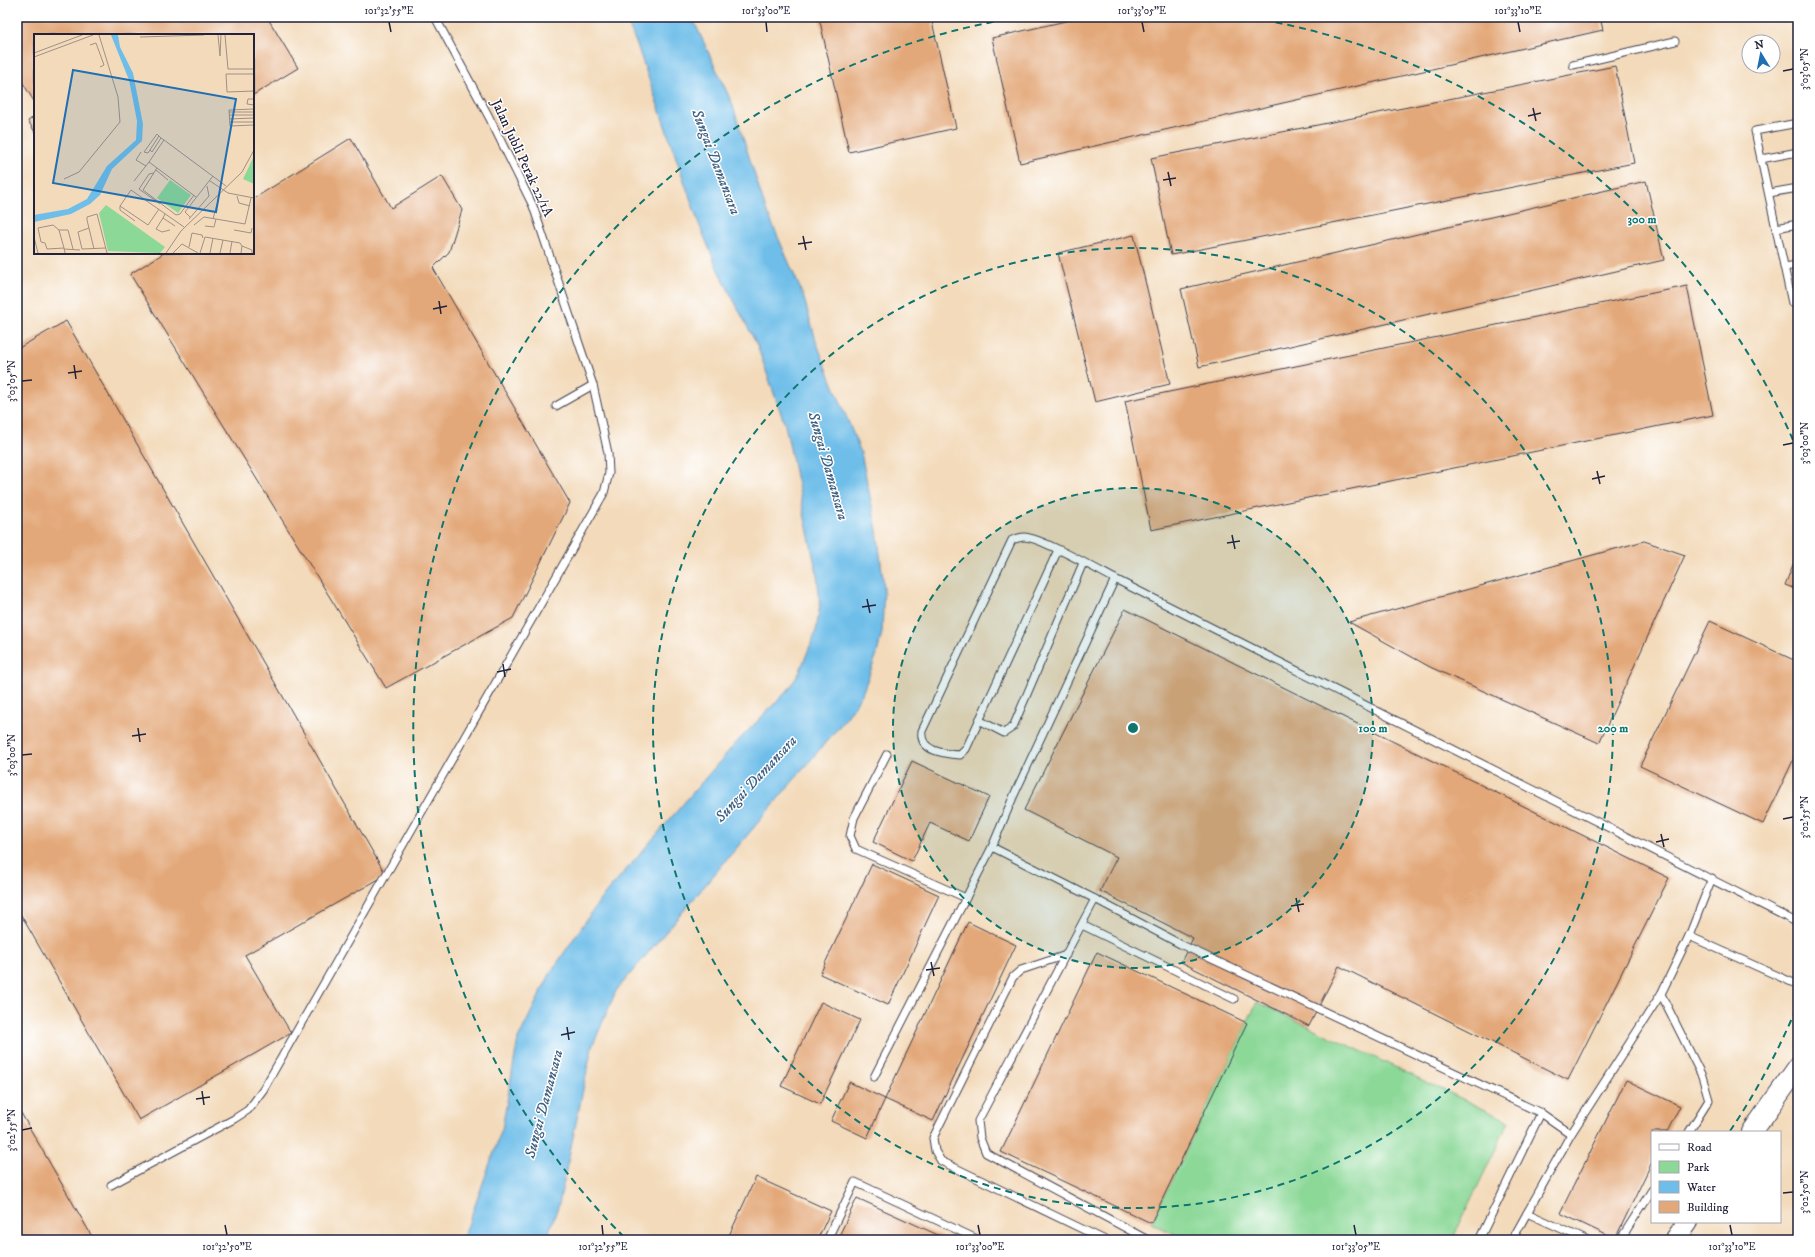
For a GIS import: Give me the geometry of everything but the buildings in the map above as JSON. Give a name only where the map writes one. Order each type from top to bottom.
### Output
[{"type":"main road","points":[[1753,1131],[1798,1068]]},
{"type":"main road","points":[[1675,1240],[1687,1223]]},
{"type":"lane","name":"Jalan Jubli Perak 22/1A","points":[[111,1185],[234,1119],[248,1110],[263,1090],[604,493],[609,473],[608,453],[593,385],[534,206],[489,117],[435,17]]},
{"type":"lane","points":[[1574,65],[1675,41]]},
{"type":"lane","points":[[1798,123],[1756,131],[1792,302],[1798,301]]},
{"type":"lane","points":[[1762,159],[1798,152]]},
{"type":"lane","points":[[1769,193],[1798,188]]},
{"type":"lane","points":[[1776,228],[1798,224]]},
{"type":"lane","points":[[1784,268],[1798,265]]},
{"type":"lane","points":[[556,406],[593,385]]},
{"type":"lane","points":[[1058,550],[966,749],[960,754],[936,752],[925,745],[921,737],[922,730],[1012,540],[1024,536],[1037,540],[1058,550],[1712,878],[1742,896],[1798,923]]},
{"type":"lane","points":[[979,720],[1004,733],[1013,727],[1083,563]]},
{"type":"lane","points":[[874,1076],[992,848],[1014,795],[1115,579]]},
{"type":"lane","points":[[887,754],[854,818],[850,836],[856,849],[966,898]]},
{"type":"lane","points":[[992,848],[1096,899],[1182,945],[1541,1113],[1571,1134]]},
{"type":"lane","points":[[1512,1240],[1571,1134],[1661,994],[1689,936],[1712,878]]},
{"type":"lane","points":[[1096,899],[978,1121],[980,1138],[986,1154],[1148,1240]]},
{"type":"lane","points":[[1082,925],[1234,999]]},
{"type":"lane","points":[[1689,936],[1798,985]]},
{"type":"lane","points":[[1066,955],[1021,970],[1013,977],[933,1138],[935,1151],[942,1161],[1104,1240]]},
{"type":"lane","points":[[1661,994],[1702,1076],[1709,1100],[1690,1131]]},
{"type":"lane","points":[[1479,1240],[1541,1113]]},
{"type":"lane","points":[[828,1240],[855,1182],[979,1240]]},
{"type":"lane","points":[[1620,1240],[1651,1192]]},
{"type":"lane","points":[[1527,1213],[1586,1240]]},
{"type":"green space","points":[[1257,1002],[1509,1121],[1452,1240],[1188,1240],[1151,1223]]},
{"type":"water","name":"Sungai Damansara","points":[[625,17],[692,17],[732,103],[765,207],[803,295],[817,344],[861,453],[877,530],[884,588],[882,632],[877,654],[862,694],[847,717],[616,991],[592,1047],[559,1204],[546,1240],[461,1240],[467,1228],[502,1129],[518,1039],[551,972],[600,900],[734,745],[789,689],[799,673],[816,631],[820,604],[817,574],[785,425],[757,345],[718,270],[699,224],[637,45]]}]
